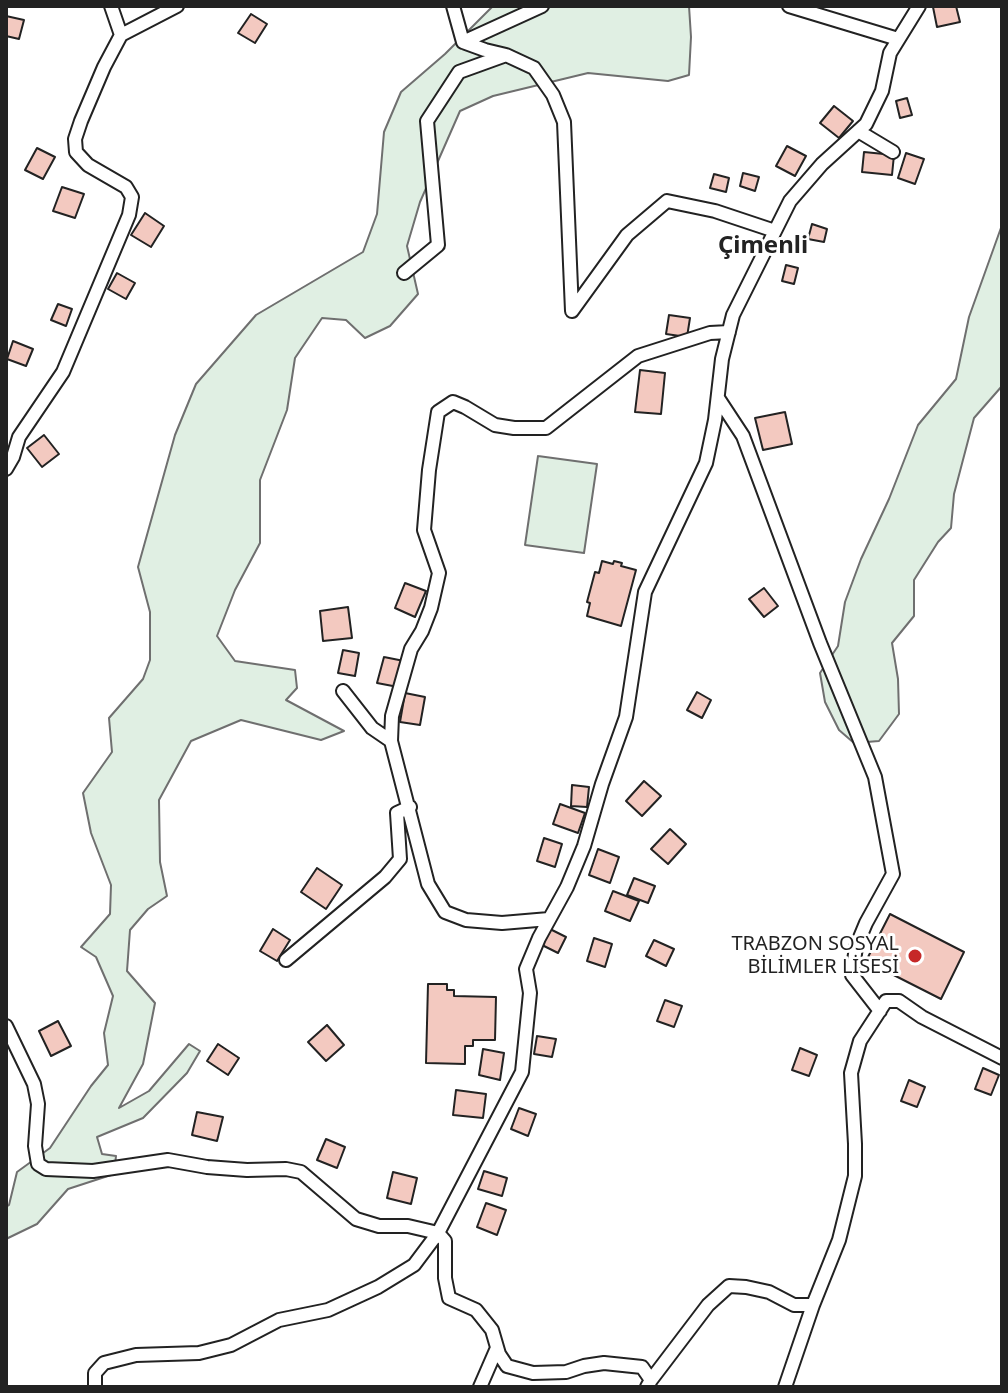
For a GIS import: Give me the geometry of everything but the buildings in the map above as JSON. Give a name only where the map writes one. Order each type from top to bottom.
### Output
[{"type":"street","points":[[111,6],[121,35]]},
{"type":"street","points":[[6,469],[19,437],[63,372],[129,215],[132,197],[126,187],[88,165],[76,152],[75,139],[81,121],[121,35],[177,6]]},
{"type":"street","points":[[453,6],[463,42]]},
{"type":"street","points":[[463,42],[542,6]]},
{"type":"street","points":[[789,6],[898,39]]},
{"type":"street","points":[[95,1387],[95,1373],[104,1363],[136,1355],[199,1353],[231,1345],[279,1320],[328,1310],[414,1265],[438,1233],[522,1072],[530,993],[526,969],[584,846],[626,717],[645,592],[706,463],[722,359],[733,315],[790,201],[822,164],[866,124],[882,91],[890,53],[919,6]]},
{"type":"street","points":[[463,42],[506,55],[534,68],[553,95],[564,122],[572,311],[627,235],[667,201],[715,211],[775,231]]},
{"type":"street","points":[[404,273],[438,245],[427,121],[459,72],[506,55]]},
{"type":"street","points":[[858,131],[893,152]]},
{"type":"street","points":[[549,919],[502,923],[466,920],[445,912],[428,884],[391,741],[392,716],[411,649],[431,608],[439,573],[424,530],[438,412],[453,402],[495,425],[546,428],[638,356],[710,333],[729,332]]},
{"type":"street","points":[[718,398],[743,436],[820,643],[875,777],[893,874],[856,947],[852,975],[880,1011]]},
{"type":"street","points":[[343,691],[372,728],[391,741]]},
{"type":"street","points":[[286,960],[385,877],[400,859],[397,813],[410,807]]},
{"type":"street","points":[[785,1387],[839,1240],[855,1176],[851,1073],[860,1041],[886,1001],[899,1001],[922,1017],[1002,1058]]},
{"type":"street","points":[[6,1026],[34,1084],[38,1104],[35,1146],[38,1164],[46,1169],[93,1171],[168,1160],[207,1167],[301,1172],[356,1219],[379,1226],[408,1226],[438,1233],[445,1241],[445,1278],[449,1298],[476,1310],[492,1330],[507,1366],[533,1373],[566,1372],[604,1363],[642,1367],[649,1384]]},
{"type":"street","points":[[649,1384],[708,1305],[729,1286],[769,1292],[794,1305],[813,1305]]},
{"type":"street","points":[[480,1387],[497,1348]]},
{"type":"green space","points":[[493,6],[689,6],[689,75],[668,81],[588,73],[493,96],[460,111],[420,202],[407,246],[418,294],[390,326],[365,338],[346,320],[322,318],[295,358],[287,410],[260,480],[260,543],[235,590],[217,636],[235,661],[295,670],[297,688],[286,700],[344,731],[321,740],[241,720],[191,741],[159,800],[160,862],[167,896],[148,909],[130,930],[127,971],[155,1003],[143,1064],[119,1108],[149,1091],[189,1044],[200,1051],[187,1073],[143,1118],[97,1137],[102,1154],[116,1156],[114,1174],[68,1189],[37,1224],[6,1239],[6,1207],[17,1172],[50,1148],[108,1065],[104,1033],[113,996],[96,957],[81,947],[110,914],[111,885],[91,833],[83,793],[112,752],[109,718],[143,679],[150,660],[150,612],[138,567],[175,435],[196,384],[256,315],[363,252],[377,214],[384,132],[401,92]]},
{"type":"green space","points":[[1002,225],[1002,386],[974,418],[954,494],[951,528],[938,542],[914,580],[914,616],[892,643],[898,679],[899,714],[879,741],[854,743],[839,730],[825,702],[820,673],[838,646],[845,602],[918,425],[956,379],[969,317]]},
{"type":"green space","points":[[538,456],[597,464],[584,553],[525,545]]},
{"type":"place","name":"TRABZON SOSYAL BİLİMLER LİSESİ","points":[[915,956]]},
{"type":"district","name":"Çimenli","points":[[763,246]]}]
